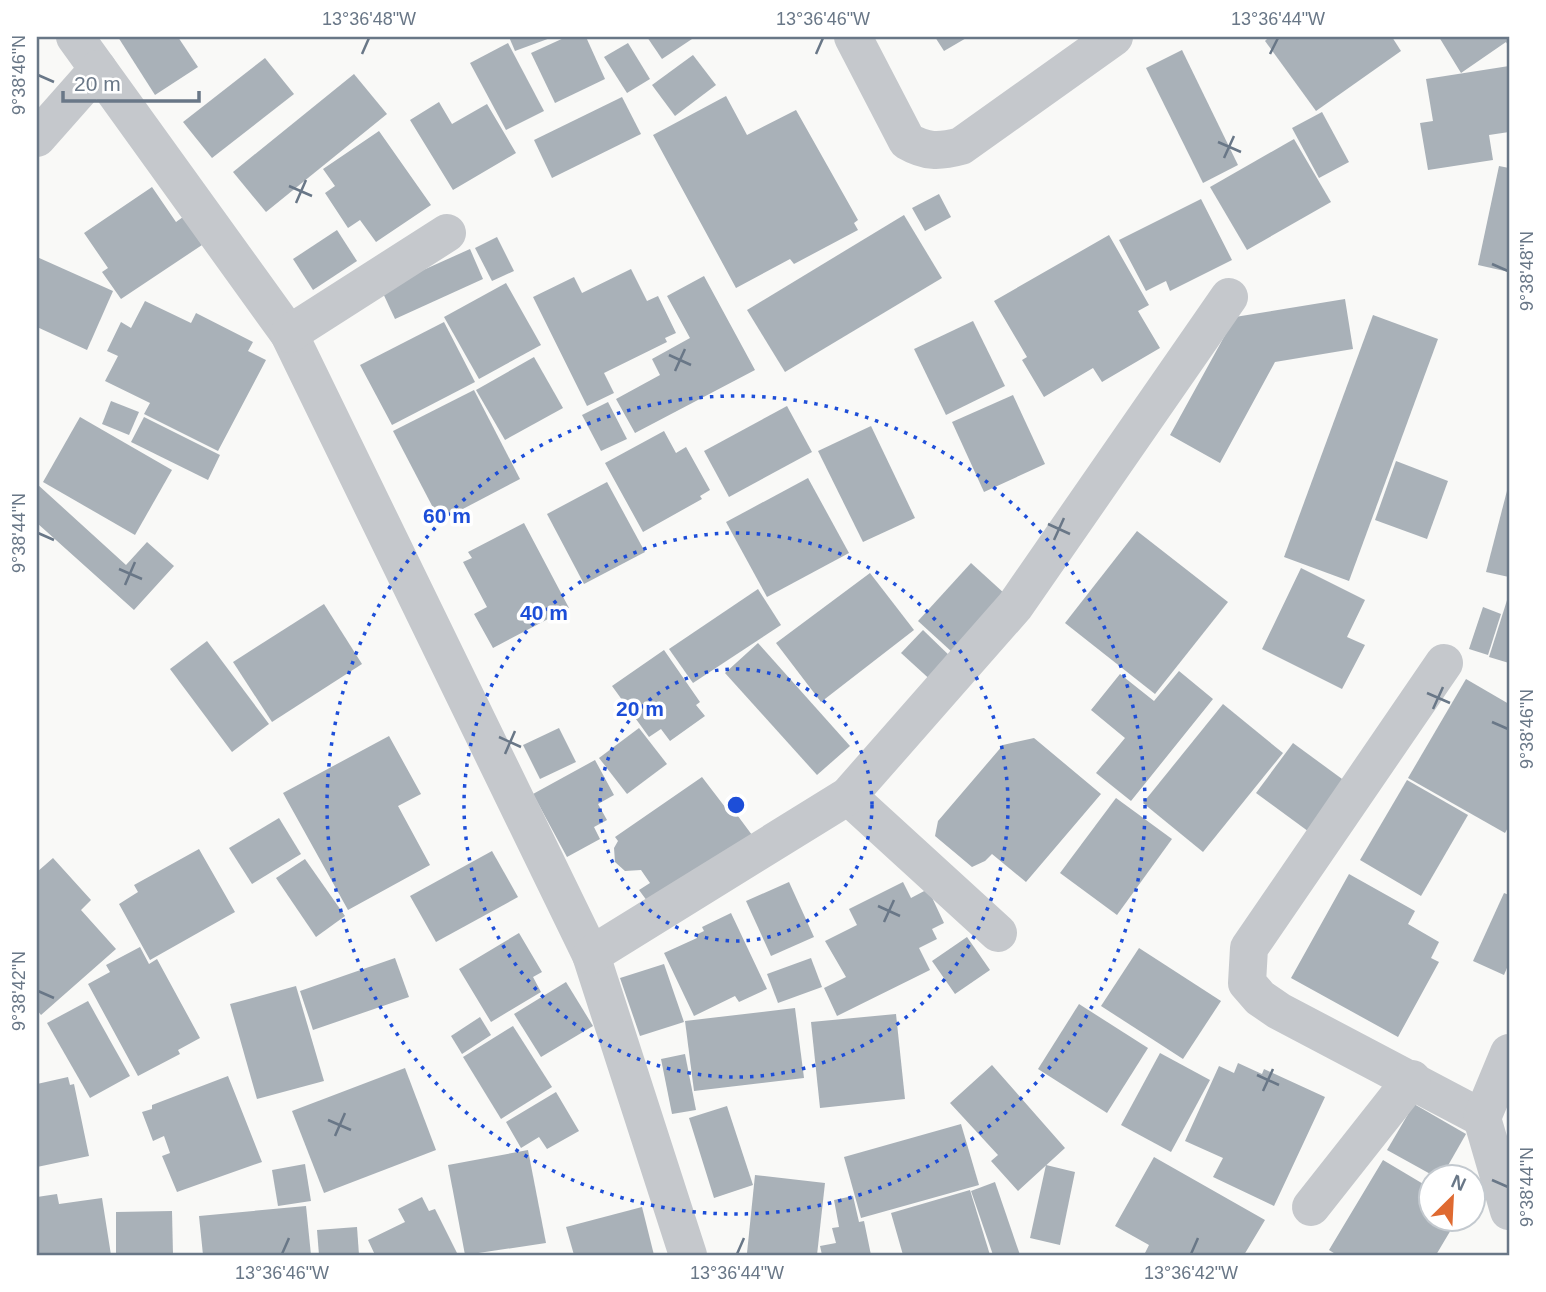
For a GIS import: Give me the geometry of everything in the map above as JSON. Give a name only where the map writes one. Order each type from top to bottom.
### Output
[{"type":"street","points":[[75,37],[289,334],[591,955],[688,1255]]},
{"type":"street","points":[[853,37],[907,141],[922,150],[941,152],[961,146],[1114,37]]},
{"type":"street","points":[[37,138],[98,69]]},
{"type":"street","points":[[289,334],[447,233]]},
{"type":"street","points":[[591,955],[848,796],[1015,606],[1229,296]]},
{"type":"street","points":[[1444,663],[1249,948],[1247,983],[1260,998],[1482,1118]]},
{"type":"street","points":[[848,796],[998,933]]},
{"type":"street","points":[[1509,1054],[1482,1118],[1509,1211]]},
{"type":"street","points":[[1311,1207],[1412,1079]]},
{"type":"building","points":[[118,37],[178,37],[198,67],[155,95]]},
{"type":"building","points":[[509,37],[553,37],[515,51]]},
{"type":"building","points":[[566,37],[586,37],[605,79],[555,103],[531,53]]},
{"type":"building","points":[[647,37],[695,37],[662,59]]},
{"type":"building","points":[[935,37],[968,37],[944,51]]},
{"type":"building","points":[[1269,37],[1392,37],[1401,51],[1316,111],[1265,41]]},
{"type":"building","points":[[1439,37],[1509,37],[1509,47],[1506,42],[1461,73]]},
{"type":"building","points":[[508,43],[544,111],[506,130],[470,63]]},
{"type":"building","points":[[628,43],[650,79],[627,93],[604,57]]},
{"type":"building","points":[[1182,50],[1238,165],[1203,183],[1146,68]]},
{"type":"building","points":[[693,55],[716,85],[675,116],[652,85]]},
{"type":"building","points":[[265,58],[294,94],[212,158],[183,122]]},
{"type":"building","points":[[1509,66],[1509,132],[1489,135],[1493,160],[1428,170],[1420,123],[1433,121],[1426,79]]},
{"type":"building","points":[[354,74],[387,114],[266,212],[233,172]]},
{"type":"building","points":[[726,96],[747,135],[796,110],[858,220],[854,223],[858,230],[794,264],[790,259],[736,288],[653,135]]},
{"type":"building","points":[[622,97],[641,134],[552,178],[534,140]]},
{"type":"building","points":[[439,102],[452,124],[487,104],[516,153],[453,190],[410,120]]},
{"type":"building","points":[[1322,112],[1349,162],[1319,178],[1292,128]]},
{"type":"building","points":[[379,131],[431,205],[376,242],[360,220],[348,228],[325,193],[335,186],[323,169]]},
{"type":"building","points":[[1294,139],[1331,202],[1247,250],[1210,187]]},
{"type":"building","points":[[1499,166],[1509,168],[1509,272],[1478,265]]},
{"type":"building","points":[[152,187],[176,222],[183,217],[202,245],[121,299],[102,272],[108,268],[84,233]]},
{"type":"building","points":[[939,194],[951,217],[925,231],[912,208]]},
{"type":"building","points":[[1201,199],[1232,260],[1170,291],[1166,281],[1146,291],[1119,240]]},
{"type":"building","points":[[904,215],[942,278],[785,372],[747,310]]},
{"type":"building","points":[[337,230],[357,261],[313,290],[293,259]]},
{"type":"building","points":[[1109,235],[1149,305],[1138,311],[1160,348],[1102,382],[1093,368],[1044,397],[1022,360],[1027,357],[994,301]]},
{"type":"building","points":[[497,237],[514,271],[492,281],[475,248]]},
{"type":"building","points":[[470,249],[483,279],[395,319],[381,289]]},
{"type":"building","points":[[37,257],[113,291],[87,350],[37,327]]},
{"type":"building","points":[[631,269],[647,301],[658,296],[676,333],[665,338],[667,342],[604,373],[614,393],[587,406],[533,297],[574,277],[582,293]]},
{"type":"building","points":[[704,276],[755,370],[635,433],[616,399],[660,375],[652,359],[690,338],[667,296]]},
{"type":"building","points":[[506,283],[541,345],[479,379],[444,317]]},
{"type":"building","points":[[1345,299],[1353,349],[1275,362],[1220,463],[1170,435],[1235,317]]},
{"type":"building","points":[[145,301],[191,323],[196,313],[253,342],[248,351],[266,360],[218,451],[144,414],[150,403],[105,381],[118,356],[107,351],[121,322],[131,328]]},
{"type":"building","points":[[1373,315],[1438,339],[1349,581],[1284,557]]},
{"type":"building","points":[[973,321],[1005,386],[946,415],[914,349]]},
{"type":"building","points":[[444,322],[475,382],[392,425],[360,365]]},
{"type":"building","points":[[534,357],[563,408],[505,440],[476,390]]},
{"type":"building","points":[[474,390],[520,479],[440,521],[393,431]]},
{"type":"building","points":[[1013,395],[1045,464],[984,492],[952,422]]},
{"type":"building","points":[[111,401],[139,412],[129,435],[102,424]]},
{"type":"building","points":[[608,402],[627,439],[601,451],[582,415]]},
{"type":"building","points":[[787,406],[812,452],[729,497],[704,451]]},
{"type":"building","points":[[80,417],[172,470],[135,535],[43,482]]},
{"type":"building","points":[[144,417],[220,455],[208,480],[131,442]]},
{"type":"building","points":[[871,426],[915,518],[863,542],[818,451]]},
{"type":"building","points":[[664,431],[676,453],[686,447],[710,490],[700,496],[702,499],[643,532],[605,463]]},
{"type":"building","points":[[1396,461],[1448,481],[1427,539],[1375,520]]},
{"type":"building","points":[[808,478],[849,553],[767,597],[726,522]]},
{"type":"building","points":[[607,482],[645,552],[584,584],[547,514]]},
{"type":"building","points":[[1509,483],[1509,577],[1486,572]]},
{"type":"building","points":[[37,484],[126,565],[147,542],[174,566],[134,610],[37,523]]},
{"type":"building","points":[[524,523],[569,608],[493,648],[474,614],[487,607],[463,562],[472,558],[468,552]]},
{"type":"building","points":[[1137,531],[1228,602],[1155,694],[1065,623]]},
{"type":"building","points":[[971,563],[1005,594],[952,652],[918,621]]},
{"type":"building","points":[[1301,568],[1365,600],[1347,637],[1365,645],[1342,689],[1262,649]]},
{"type":"building","points":[[870,573],[914,630],[821,702],[776,643]]},
{"type":"building","points":[[758,589],[781,625],[693,683],[669,649]]},
{"type":"building","points":[[1509,594],[1509,663],[1489,657]]},
{"type":"building","points":[[324,604],[362,664],[272,722],[233,662]]},
{"type":"building","points":[[1483,607],[1501,614],[1488,655],[1469,649]]},
{"type":"building","points":[[923,630],[956,662],[935,684],[901,653]]},
{"type":"building","points":[[207,641],[269,724],[232,752],[170,669]]},
{"type":"building","points":[[758,643],[850,746],[817,775],[725,673]]},
{"type":"building","points":[[664,650],[700,702],[696,705],[705,716],[670,741],[661,729],[649,737],[612,686]]},
{"type":"building","points":[[1179,671],[1213,699],[1131,801],[1096,773],[1125,738],[1091,710],[1120,674],[1154,701]]},
{"type":"building","points":[[1466,679],[1509,704],[1509,826],[1505,833],[1408,778]]},
{"type":"building","points":[[1223,704],[1283,753],[1203,852],[1143,803]]},
{"type":"building","points":[[559,728],[576,762],[540,779],[523,745]]},
{"type":"building","points":[[639,728],[667,764],[627,794],[599,758]]},
{"type":"building","points":[[389,736],[421,794],[398,806],[430,865],[348,910],[283,793]]},
{"type":"building","points":[[1034,738],[1101,794],[1026,882],[992,854],[972,867],[935,836],[938,821],[1003,745]]},
{"type":"building","points":[[1293,743],[1353,787],[1316,837],[1256,793]]},
{"type":"building","points":[[595,760],[614,795],[598,804],[607,820],[594,827],[600,839],[567,857],[533,794]]},
{"type":"building","points":[[702,777],[725,807],[729,804],[752,835],[653,909],[639,890],[650,883],[641,870],[625,871],[615,862],[614,848],[618,841],[615,837]]},
{"type":"building","points":[[1407,780],[1468,815],[1421,896],[1360,860]]},
{"type":"building","points":[[1116,798],[1172,839],[1117,915],[1060,873]]},
{"type":"building","points":[[279,818],[301,854],[252,884],[229,848]]},
{"type":"building","points":[[199,849],[235,912],[150,960],[119,904],[138,892],[134,885]]},
{"type":"building","points":[[492,851],[518,897],[436,942],[410,896]]},
{"type":"building","points":[[53,858],[91,900],[81,910],[116,949],[41,1015],[37,1010],[37,872]]},
{"type":"building","points":[[305,859],[345,916],[316,937],[276,878]]},
{"type":"building","points":[[1349,874],[1415,911],[1408,924],[1439,942],[1431,958],[1439,962],[1398,1037],[1291,978]]},
{"type":"building","points":[[789,882],[814,937],[771,956],[746,901]]},
{"type":"building","points":[[903,882],[911,898],[928,889],[944,923],[932,929],[937,939],[919,948],[930,970],[837,1016],[824,988],[846,977],[825,941],[857,925],[849,909]]},
{"type":"building","points":[[1504,893],[1509,895],[1509,963],[1504,975],[1473,961]]},
{"type":"building","points":[[731,913],[767,989],[739,1002],[735,996],[694,1016],[664,953],[697,938],[696,935],[704,931],[702,927]]},
{"type":"building","points":[[519,933],[542,972],[533,977],[541,992],[491,1022],[459,969]]},
{"type":"building","points":[[967,937],[990,970],[955,994],[932,961]]},
{"type":"building","points":[[140,947],[149,964],[157,959],[200,1038],[178,1050],[180,1054],[138,1076],[88,984],[110,972],[106,965]]},
{"type":"building","points":[[1139,948],[1221,1001],[1183,1059],[1101,1006]]},
{"type":"building","points":[[395,958],[409,997],[313,1030],[300,991]]},
{"type":"building","points":[[811,958],[822,987],[778,1003],[767,974]]},
{"type":"building","points":[[664,964],[684,1022],[640,1036],[620,978]]},
{"type":"building","points":[[566,982],[593,1026],[541,1057],[514,1014]]},
{"type":"building","points":[[296,986],[324,1081],[257,1099],[230,1004]]},
{"type":"building","points":[[88,1001],[130,1076],[90,1098],[47,1023]]},
{"type":"building","points":[[1079,1004],[1148,1048],[1107,1113],[1038,1069]]},
{"type":"building","points":[[795,1008],[804,1078],[694,1091],[685,1021]]},
{"type":"building","points":[[896,1014],[905,1099],[820,1108],[811,1022]]},
{"type":"building","points":[[480,1017],[491,1035],[462,1054],[451,1036]]},
{"type":"building","points":[[513,1026],[552,1087],[501,1119],[463,1057]]},
{"type":"building","points":[[1160,1053],[1210,1080],[1171,1152],[1121,1125]]},
{"type":"building","points":[[685,1054],[696,1110],[672,1114],[661,1059]]},
{"type":"building","points":[[1238,1063],[1262,1074],[1264,1069],[1325,1097],[1274,1206],[1213,1177],[1223,1158],[1185,1141],[1219,1066],[1234,1073]]},
{"type":"building","points":[[992,1065],[1065,1148],[1018,1191],[991,1161],[998,1155],[950,1103]]},
{"type":"building","points":[[405,1068],[436,1150],[324,1193],[292,1111]]},
{"type":"building","points":[[228,1076],[262,1162],[177,1192],[162,1156],[170,1153],[164,1136],[153,1141],[142,1112],[152,1109],[152,1105]]},
{"type":"building","points":[[68,1077],[70,1085],[74,1084],[89,1156],[37,1167],[37,1084]]},
{"type":"building","points":[[556,1092],[579,1131],[547,1149],[539,1137],[521,1148],[506,1122]]},
{"type":"building","points":[[1414,1104],[1466,1134],[1450,1162],[1416,1162],[1416,1166],[1387,1150]]},
{"type":"building","points":[[727,1106],[753,1185],[714,1198],[689,1118]]},
{"type":"building","points":[[961,1124],[979,1185],[861,1218],[844,1157]]},
{"type":"building","points":[[528,1150],[546,1243],[465,1255],[448,1165]]},
{"type":"building","points":[[1154,1157],[1265,1220],[1244,1255],[1144,1255],[1149,1245],[1115,1226]]},
{"type":"building","points":[[1383,1160],[1416,1180],[1416,1232],[1450,1232],[1436,1255],[1337,1255],[1329,1250]]},
{"type":"building","points":[[305,1164],[311,1201],[278,1206],[272,1170]]},
{"type":"building","points":[[1046,1165],[1075,1172],[1060,1245],[1030,1238]]},
{"type":"building","points":[[755,1175],[825,1183],[817,1255],[747,1253]]},
{"type":"building","points":[[995,1182],[1020,1255],[993,1255],[971,1191]]},
{"type":"building","points":[[970,1190],[990,1255],[903,1255],[891,1213]]},
{"type":"building","points":[[57,1194],[59,1204],[102,1198],[111,1255],[37,1255],[37,1197]]},
{"type":"building","points":[[853,1196],[859,1222],[864,1221],[871,1255],[822,1255],[820,1246],[836,1243],[832,1228],[839,1227],[834,1200]]},
{"type":"building","points":[[422,1197],[429,1211],[435,1209],[458,1255],[375,1255],[368,1240],[405,1222],[398,1209]]},
{"type":"building","points":[[306,1206],[311,1255],[203,1255],[199,1216]]},
{"type":"building","points":[[642,1207],[654,1255],[574,1255],[566,1227]]},
{"type":"building","points":[[172,1211],[173,1255],[116,1255],[116,1212]]},
{"type":"building","points":[[357,1227],[359,1255],[319,1255],[317,1230]]}]
